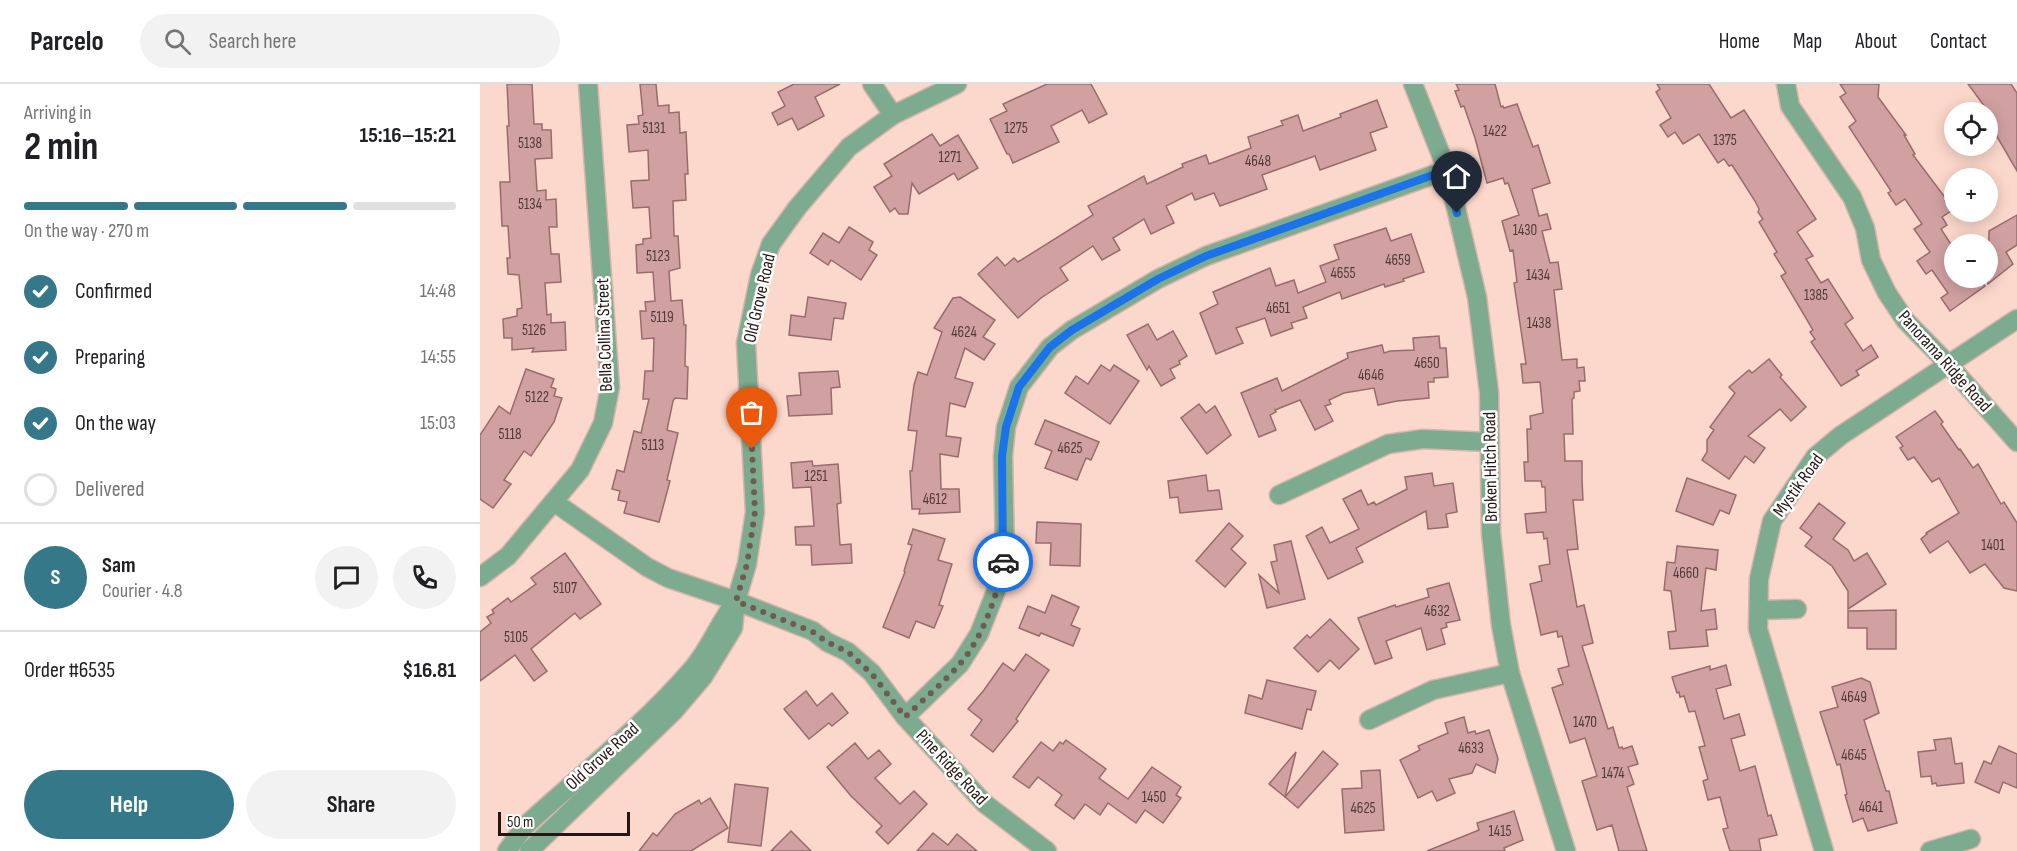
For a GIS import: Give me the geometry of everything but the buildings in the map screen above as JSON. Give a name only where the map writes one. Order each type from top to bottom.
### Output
[{"type":"street","name":"Bella Collina Street","points":[[480,577],[508,556],[580,470],[603,423],[610,387],[588,84]]},
{"type":"street","points":[[872,84],[893,115]]},
{"type":"street","name":"Old Grove Road","points":[[529,851],[674,711],[703,677],[734,628],[736,601],[747,564],[755,512],[746,343],[760,275],[771,244],[797,208],[849,147],[893,115],[957,84]]},
{"type":"street","name":"Broken Hitch Road","points":[[1413,84],[1447,170],[1478,297],[1489,392],[1491,533],[1501,625],[1510,673],[1566,851]]},
{"type":"street","name":"Panorama Ridge Road","points":[[1786,84],[1790,105],[1852,197],[1866,228],[1871,260],[1887,293],[1905,320],[1948,364],[2017,442]]},
{"type":"street","points":[[905,717],[960,664],[980,634],[1000,581],[1005,554],[1002,456],[1006,427],[1019,387],[1050,347],[1072,330],[1158,279],[1206,256],[1447,170]]},
{"type":"street","name":"Mystik Road","points":[[1824,851],[1758,629],[1759,579],[1772,521],[1815,457],[1840,436],[2017,319]]},
{"type":"street","points":[[1279,495],[1388,444],[1423,439],[1489,442]]},
{"type":"street","name":"Pine Ridge Road","points":[[554,502],[647,567],[668,578],[736,601],[813,632],[848,652],[872,674],[905,717],[984,803],[1047,851]]},
{"type":"street","name":"Old Grove Road","points":[[507,851],[525,826],[664,699],[695,666],[721,621],[736,601]]},
{"type":"street","points":[[1760,610],[1797,609]]},
{"type":"street","points":[[1369,720],[1433,690],[1510,673]]},
{"type":"street","points":[[1930,851],[1971,839]]},
{"type":"way so far","points":[[752,449],[755,512],[747,564],[736,601],[813,632],[848,652],[872,674],[905,717],[960,664],[980,634],[1000,581],[1003,562]]},
{"type":"route","points":[[1003,562],[1005,554],[1002,456],[1006,427],[1019,387],[1050,347],[1072,330],[1158,279],[1206,256],[1447,170],[1457,213]]}]
